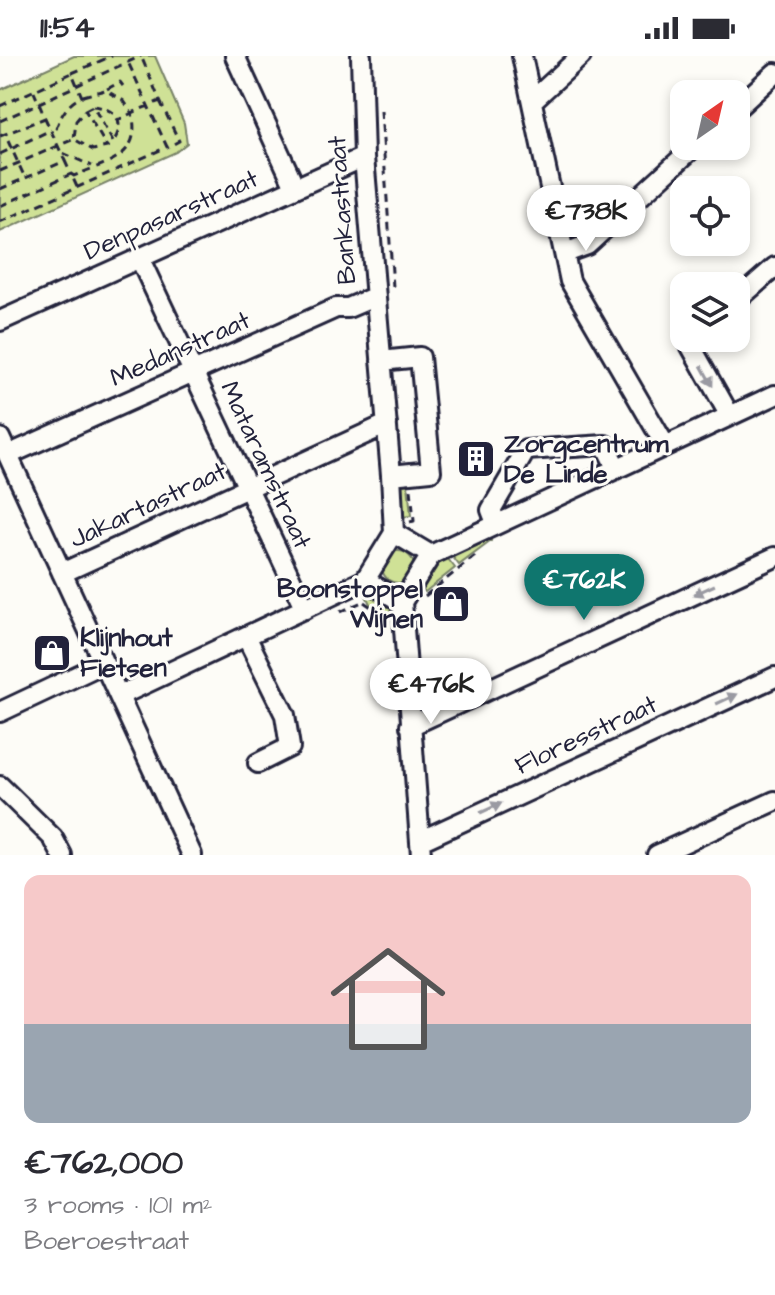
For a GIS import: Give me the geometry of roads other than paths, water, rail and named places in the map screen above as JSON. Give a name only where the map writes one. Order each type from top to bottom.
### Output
[{"type":"street","points":[[235,56],[295,187]]},
{"type":"street","name":"Bankastraat","points":[[361,56],[364,157],[394,533]]},
{"type":"street","points":[[522,56],[570,281],[665,445]]},
{"type":"street","points":[[532,101],[581,56]]},
{"type":"street","points":[[750,96],[775,73]]},
{"type":"street","name":"Denpasarstraat","points":[[0,321],[364,157]]},
{"type":"street","points":[[565,253],[587,245],[680,160]]},
{"type":"street","name":"Mataramstraat","points":[[139,257],[305,609]]},
{"type":"street","points":[[750,289],[775,267]]},
{"type":"street","name":"Medanstraat","points":[[4,446],[193,372],[336,308],[348,308],[374,297]]},
{"type":"street","points":[[694,352],[730,416]]},
{"type":"street","points":[[381,361],[420,357],[431,471],[391,475]]},
{"type":"street","points":[[420,848],[402,602],[431,555],[775,395]]},
{"type":"street","name":"Jakartastraat","points":[[62,573],[387,424]]},
{"type":"street","points":[[496,523],[491,510],[526,450],[605,445],[616,467]]},
{"type":"street","points":[[4,446],[192,855]]},
{"type":"street","points":[[119,696],[365,580],[394,533],[431,555]]},
{"type":"street","points":[[410,726],[775,557]]},
{"type":"street","points":[[365,580],[402,602]]},
{"type":"street","points":[[246,636],[285,715],[290,747],[258,763]]},
{"type":"street","points":[[0,712],[104,663]]},
{"type":"street","name":"Floresstraat","points":[[420,848],[775,677]]},
{"type":"street","points":[[0,786],[53,838],[62,855]]},
{"type":"street","points":[[657,855],[775,801]]},
{"type":"place","name":"Zorgcentrum De Linde","points":[[476,459]]},
{"type":"place","name":"Boonstoppel Wijnen","points":[[451,604]]},
{"type":"place","name":"Klijnhout Fietsen","points":[[52,653]]}]
